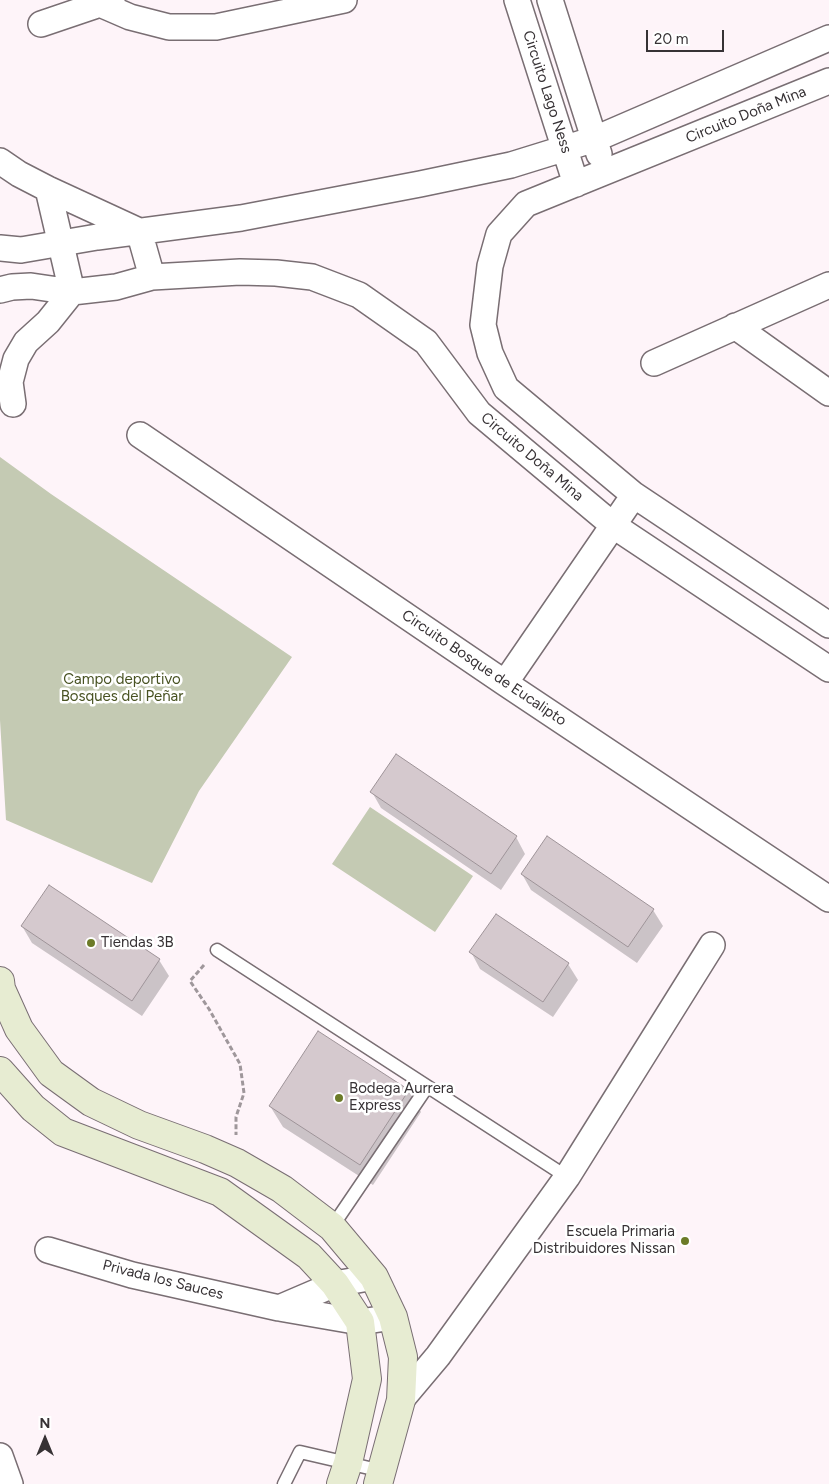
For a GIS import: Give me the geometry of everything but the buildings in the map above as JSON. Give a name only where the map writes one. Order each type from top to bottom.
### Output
[{"type":"street","points":[[42,24],[106,2],[130,17],[169,27],[216,27],[344,0]]},
{"type":"street","name":"Circuito Lago Ness","points":[[517,0],[576,184]]},
{"type":"street","name":"Circuito Lago Ness","points":[[550,0],[595,139],[604,173]]},
{"type":"street","points":[[0,248],[21,250],[139,231],[241,218],[511,165],[595,139],[829,38]]},
{"type":"street","name":"Circuito Doña Mina","points":[[829,81],[526,204],[499,234],[490,266],[483,325],[490,353],[506,388],[634,496],[829,625]]},
{"type":"street","points":[[0,161],[18,174],[48,190],[139,231],[152,277]]},
{"type":"street","points":[[13,404],[10,382],[16,359],[26,342],[48,322],[72,292],[48,190]]},
{"type":"street","name":"Circuito Doña Mina","points":[[0,290],[31,286],[72,292],[116,288],[152,277],[231,272],[276,273],[312,277],[359,295],[426,342],[479,413],[614,526],[829,669]]},
{"type":"street","points":[[654,363],[829,285]]},
{"type":"street","points":[[735,326],[829,393]]},
{"type":"street","points":[[479,413],[506,388]]},
{"type":"street","name":"Circuito Bosque de Eucalipto","points":[[140,435],[504,683],[829,899]]},
{"type":"street","points":[[504,683],[634,496]]},
{"type":"street","points":[[402,1400],[438,1356],[566,1177],[712,945]]},
{"type":"street","points":[[0,981],[1,989],[19,1029],[51,1072],[91,1102],[139,1124],[237,1163],[282,1189],[332,1227],[374,1277],[393,1317],[403,1357],[402,1400],[380,1477]]},
{"type":"street","points":[[0,1071],[33,1108],[63,1132],[220,1192],[309,1256],[335,1284],[360,1322],[367,1379],[344,1474]]},
{"type":"street","points":[[220,1192],[237,1163]]},
{"type":"street","name":"Privada los Sauces","points":[[48,1250],[132,1275],[279,1308],[360,1322],[393,1317]]},
{"type":"street","points":[[279,1308],[335,1284],[374,1277]]},
{"type":"street","points":[[0,1456],[10,1484]]},
{"type":"lane","points":[[217,950],[566,1177]]},
{"type":"lane","points":[[332,1227],[427,1087]]},
{"type":"lane","points":[[284,1484],[300,1452],[344,1474],[380,1477]]},
{"type":"path","points":[[217,950],[190,981],[240,1064],[244,1093],[236,1117],[237,1163]]},
{"type":"green space","name":"Campo deportivo Bosques del Peñar","points":[[0,457],[51,494],[292,657],[199,791],[152,883],[6,820],[0,720]]},
{"type":"green space","points":[[370,807],[473,876],[435,932],[332,864]]},
{"type":"place","name":"Tiendas 3B","points":[[91,943]]},
{"type":"place","name":"Bodega Aurrera Express","points":[[339,1098]]},
{"type":"place","name":"Escuela Primaria Distribuidores Nissan","points":[[685,1241]]}]
